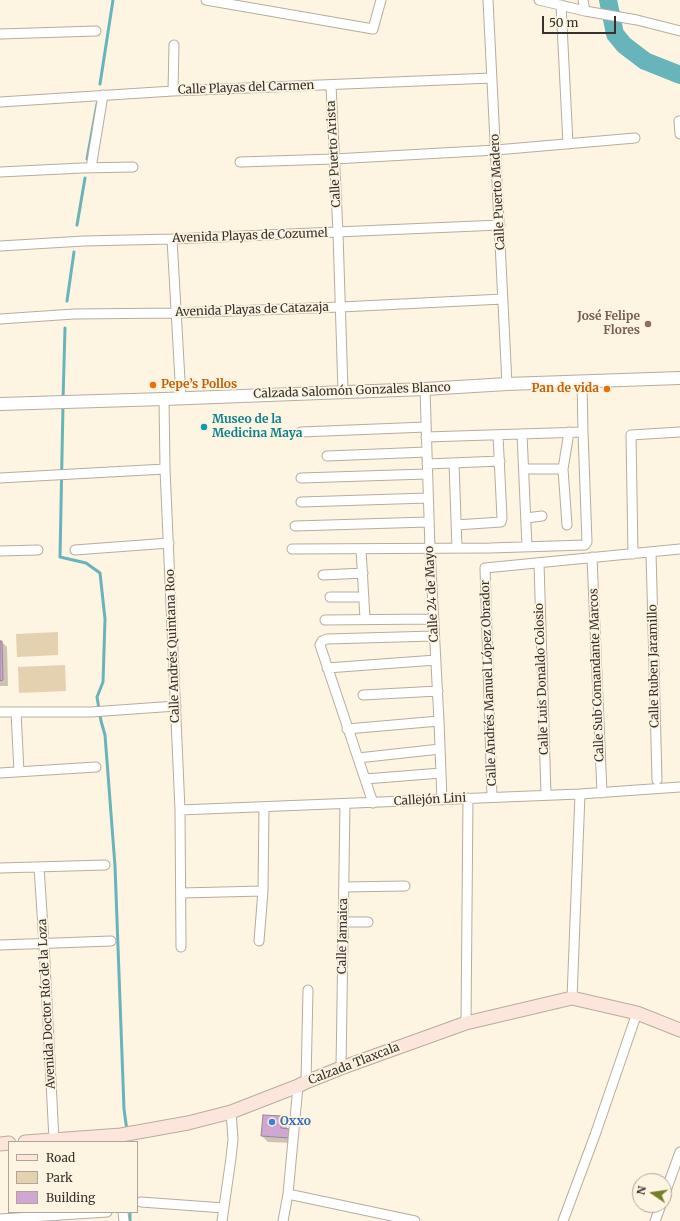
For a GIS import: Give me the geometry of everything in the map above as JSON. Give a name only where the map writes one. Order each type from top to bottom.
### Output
[{"type":"main road","name":"Calzada Tlaxcala","points":[[40,1141],[126,1134],[188,1123],[231,1112],[341,1068],[466,1023],[572,998],[637,1013],[680,1030]]},
{"type":"street","points":[[206,0],[373,29],[381,0]]},
{"type":"street","name":"Calle Puerto Madero","points":[[488,0],[507,384]]},
{"type":"street","points":[[539,0],[627,18],[680,31]]},
{"type":"street","points":[[583,0],[585,10]]},
{"type":"street","points":[[561,5],[568,144]]},
{"type":"street","points":[[0,34],[96,31]]},
{"type":"street","points":[[173,91],[174,45]]},
{"type":"street","name":"Calle Playas del Carmen","points":[[0,102],[173,91],[492,78]]},
{"type":"street","name":"Calle Puerto Arista","points":[[331,85],[341,307],[343,391]]},
{"type":"street","points":[[91,168],[103,95]]},
{"type":"street","points":[[679,121],[680,134]]},
{"type":"street","points":[[240,162],[334,159],[496,150],[635,138]]},
{"type":"street","points":[[0,172],[132,167]]},
{"type":"street","name":"Avenida Playas de Cozumel","points":[[0,246],[84,241],[172,239],[500,225]]},
{"type":"street","points":[[172,239],[181,398]]},
{"type":"street","name":"Avenida Playas de Catazaja","points":[[0,319],[74,314],[176,313],[503,299]]},
{"type":"street","name":"Calzada Salomón Gonzales Blanco","points":[[0,404],[164,399],[680,378]]},
{"type":"street","points":[[292,549],[430,549],[585,545],[588,542],[582,382]]},
{"type":"street","name":"Calle 24 de Mayo","points":[[425,389],[428,522],[438,691],[442,800]]},
{"type":"street","name":"Calle Andrés Quintana Roo","points":[[164,399],[165,469],[180,810],[180,947]]},
{"type":"street","points":[[301,432],[426,427]]},
{"type":"street","points":[[567,525],[563,469],[569,432]]},
{"type":"street","points":[[426,437],[583,432]]},
{"type":"street","points":[[633,554],[631,435],[680,432]]},
{"type":"street","points":[[522,434],[527,547]]},
{"type":"street","points":[[456,525],[501,522],[498,435]]},
{"type":"street","points":[[327,456],[426,452]]},
{"type":"street","points":[[427,464],[500,461]]},
{"type":"street","points":[[454,463],[457,548]]},
{"type":"street","points":[[0,478],[165,469]]},
{"type":"street","points":[[524,469],[563,469]]},
{"type":"street","points":[[301,478],[427,474]]},
{"type":"street","points":[[301,502],[428,498]]},
{"type":"street","points":[[526,518],[542,516]]},
{"type":"street","points":[[295,526],[428,522]]},
{"type":"street","points":[[75,550],[169,543]]},
{"type":"street","points":[[361,549],[365,619]]},
{"type":"street","points":[[539,563],[680,549]]},
{"type":"street","points":[[0,551],[38,550]]},
{"type":"street","name":"Calle Ruben Jaramillo","points":[[651,552],[657,780]]},
{"type":"street","name":"Calle Sub Comandante Marcos","points":[[592,557],[602,793]]},
{"type":"street","name":"Calle Andrés Manuel López Obrador","points":[[492,797],[485,568],[539,563]]},
{"type":"street","name":"Calle Luis Donaldo Colosio","points":[[539,563],[546,796]]},
{"type":"street","points":[[323,575],[362,572]]},
{"type":"street","points":[[330,597],[364,597]]},
{"type":"street","points":[[325,620],[434,619]]},
{"type":"street","points":[[373,803],[320,645],[322,641],[326,639],[434,636]]},
{"type":"street","points":[[327,668],[436,660]]},
{"type":"street","points":[[363,695],[438,691]]},
{"type":"street","points":[[0,712],[91,712],[176,706]]},
{"type":"street","points":[[16,712],[19,772]]},
{"type":"street","points":[[347,729],[439,721]]},
{"type":"street","points":[[358,758],[440,749]]},
{"type":"street","points":[[0,773],[96,767]]},
{"type":"street","points":[[365,779],[441,773]]},
{"type":"street","name":"Callejón Lini","points":[[180,810],[546,796],[680,787]]},
{"type":"street","points":[[572,998],[580,794]]},
{"type":"street","points":[[466,1023],[468,798]]},
{"type":"street","name":"Calle Jamaica","points":[[341,1068],[345,804]]},
{"type":"street","points":[[259,941],[263,892],[264,807]]},
{"type":"street","points":[[0,868],[105,865]]},
{"type":"street","name":"Avenida Doctor Río de la Loza","points":[[39,867],[54,1140]]},
{"type":"street","points":[[344,886],[405,886]]},
{"type":"street","points":[[181,893],[263,892]]},
{"type":"street","points":[[343,922],[368,922]]},
{"type":"street","points":[[0,946],[111,941]]},
{"type":"street","points":[[283,1221],[288,1194],[302,1084],[308,990]]},
{"type":"street","points":[[563,1221],[595,1135],[637,1013]]},
{"type":"street","points":[[222,1221],[232,1152],[233,1139],[231,1112]]},
{"type":"street","points":[[672,1174],[680,1152]]},
{"type":"street","points":[[288,1194],[415,1221]]},
{"type":"street","points":[[141,1202],[224,1208]]},
{"type":"street","points":[[0,1219],[92,1213]]},
{"type":"green space","points":[[58,632],[58,655],[17,657],[16,634]]},
{"type":"green space","points":[[65,665],[66,691],[19,693],[18,667]]},
{"type":"building","points":[[0,641],[2,641],[3,680],[0,681]]},
{"type":"building","name":"Oxxo","points":[[263,1115],[282,1116],[281,1128],[290,1129],[289,1138],[261,1136]]},
{"type":"waterway","points":[[100,84],[113,0]]},
{"type":"waterway","points":[[608,0],[615,34],[624,45],[645,61],[680,75]]},
{"type":"waterway","points":[[87,159],[97,104]]},
{"type":"waterway","points":[[77,225],[85,178]]},
{"type":"waterway","points":[[67,301],[74,252]]},
{"type":"waterway","points":[[63,400],[65,328]]},
{"type":"waterway","points":[[63,405],[60,557],[86,563],[100,573],[105,619],[103,682],[97,697],[105,735],[115,866],[124,1109],[127,1131]]},
{"type":"waterway","points":[[130,1213],[130,1221]]},
{"type":"place","name":"José Felipe Flores","points":[[648,324]]},
{"type":"place","name":"Pepe’s Pollos","points":[[153,385]]},
{"type":"place","name":"Pan de vida","points":[[607,389]]},
{"type":"place","name":"Museo de la Medicina Maya","points":[[204,427]]},
{"type":"place","name":"Oxxo","points":[[272,1122]]}]
